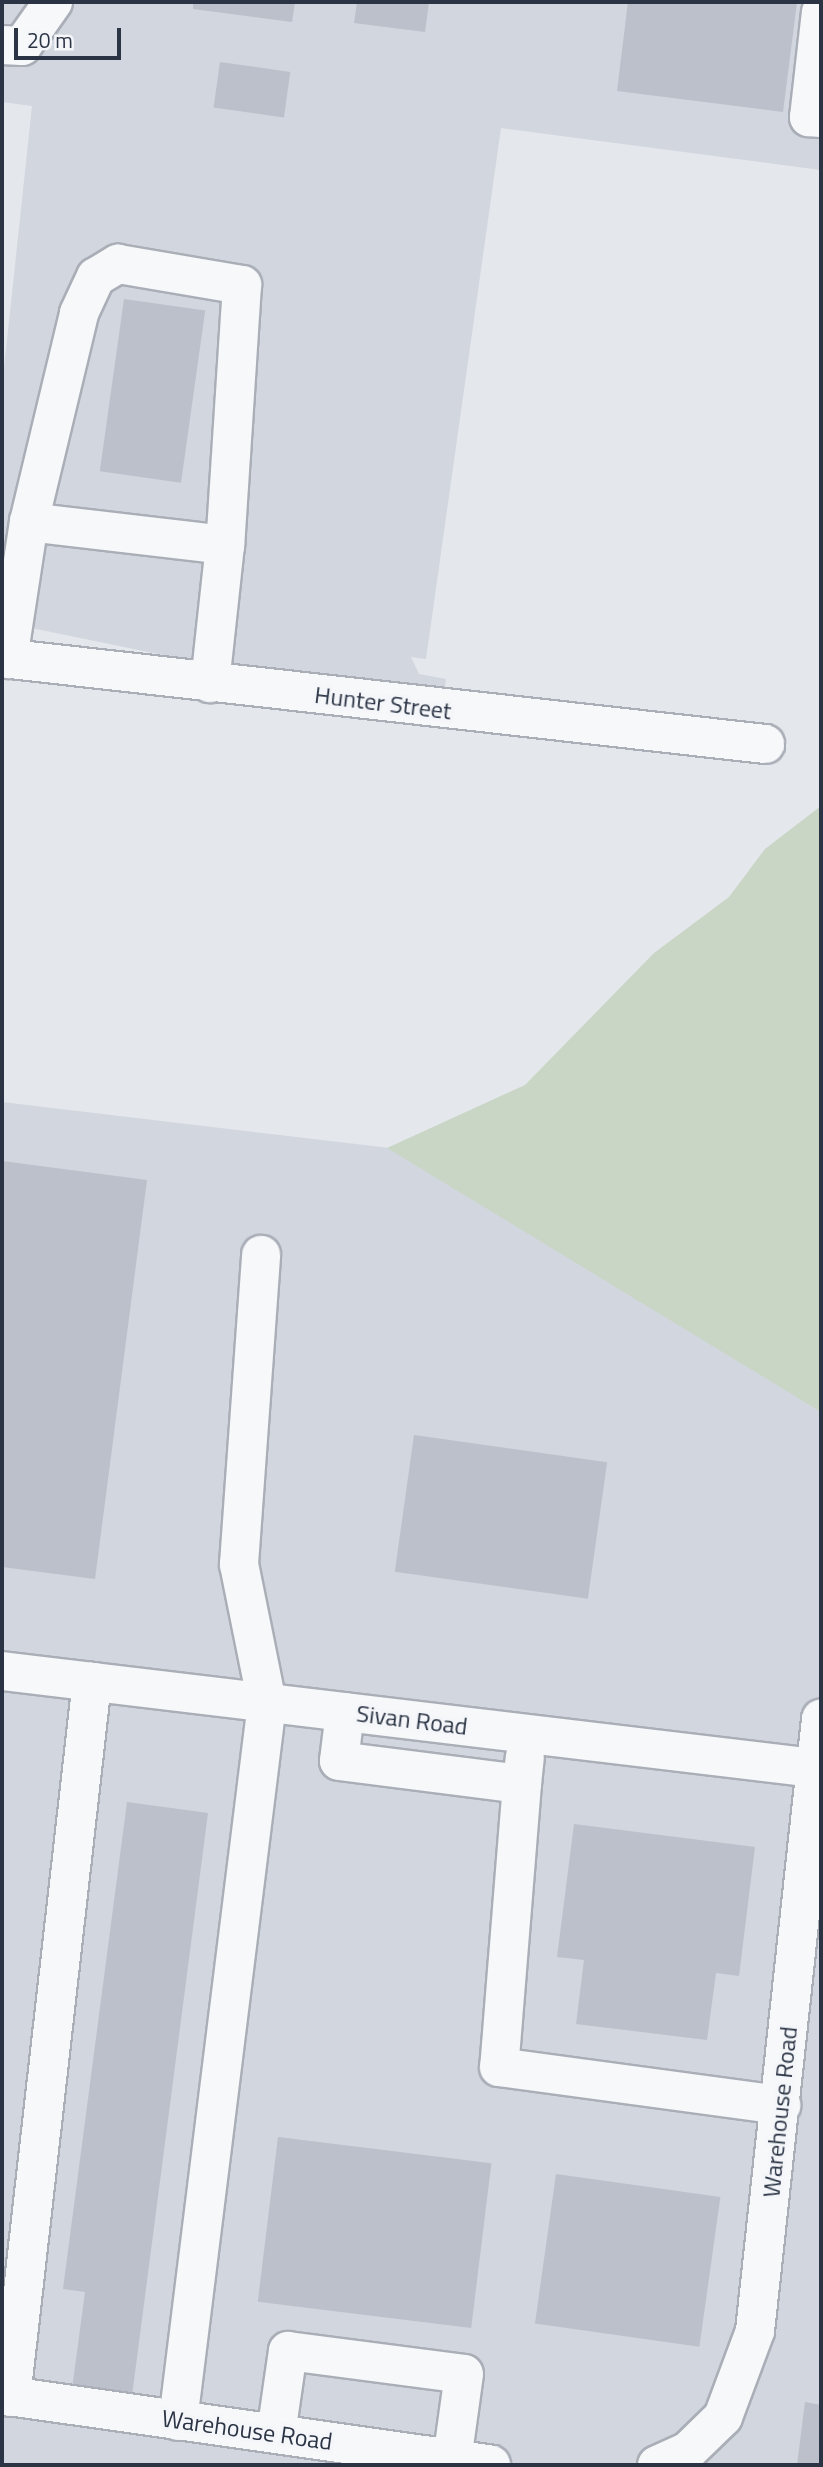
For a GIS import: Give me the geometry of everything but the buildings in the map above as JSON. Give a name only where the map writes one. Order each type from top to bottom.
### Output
[{"type":"street","points":[[2,45],[22,47],[52,2]]},
{"type":"street","points":[[821,12],[809,117],[821,118]]},
{"type":"street","points":[[5,659],[29,522],[79,313],[96,276],[118,264],[242,285],[225,545],[210,683]]},
{"type":"street","points":[[29,522],[225,545]]},
{"type":"street","name":"Hunter Street","points":[[5,659],[765,744]]},
{"type":"street","points":[[178,2421],[267,1703],[239,1564],[261,1255]]},
{"type":"street","name":"Sivan Road","points":[[2,1671],[820,1769]]},
{"type":"street","points":[[6,2396],[92,1682]]},
{"type":"street","points":[[345,1712],[339,1761],[522,1784]]},
{"type":"street","name":"Warehouse Road","points":[[657,2465],[688,2451],[723,2417],[743,2374],[755,2331],[820,1769],[821,1719]]},
{"type":"street","points":[[527,1733],[499,2067],[781,2105]]},
{"type":"street","points":[[276,2434],[288,2351],[464,2374],[452,2460]]},
{"type":"street","name":"Warehouse Road","points":[[6,2396],[491,2465]]},
{"type":"shaded area","points":[[2,2],[821,2],[821,170],[501,128],[426,659],[411,657],[419,674],[446,679],[442,712],[2,622],[2,387],[32,106],[2,102]]},
{"type":"shaded area","points":[[2,1102],[398,1149],[484,1202],[821,1248],[821,2465],[2,2465]]},
{"type":"green space","points":[[821,806],[821,1412],[387,1148],[525,1085],[654,953],[729,897],[765,849]]}]
